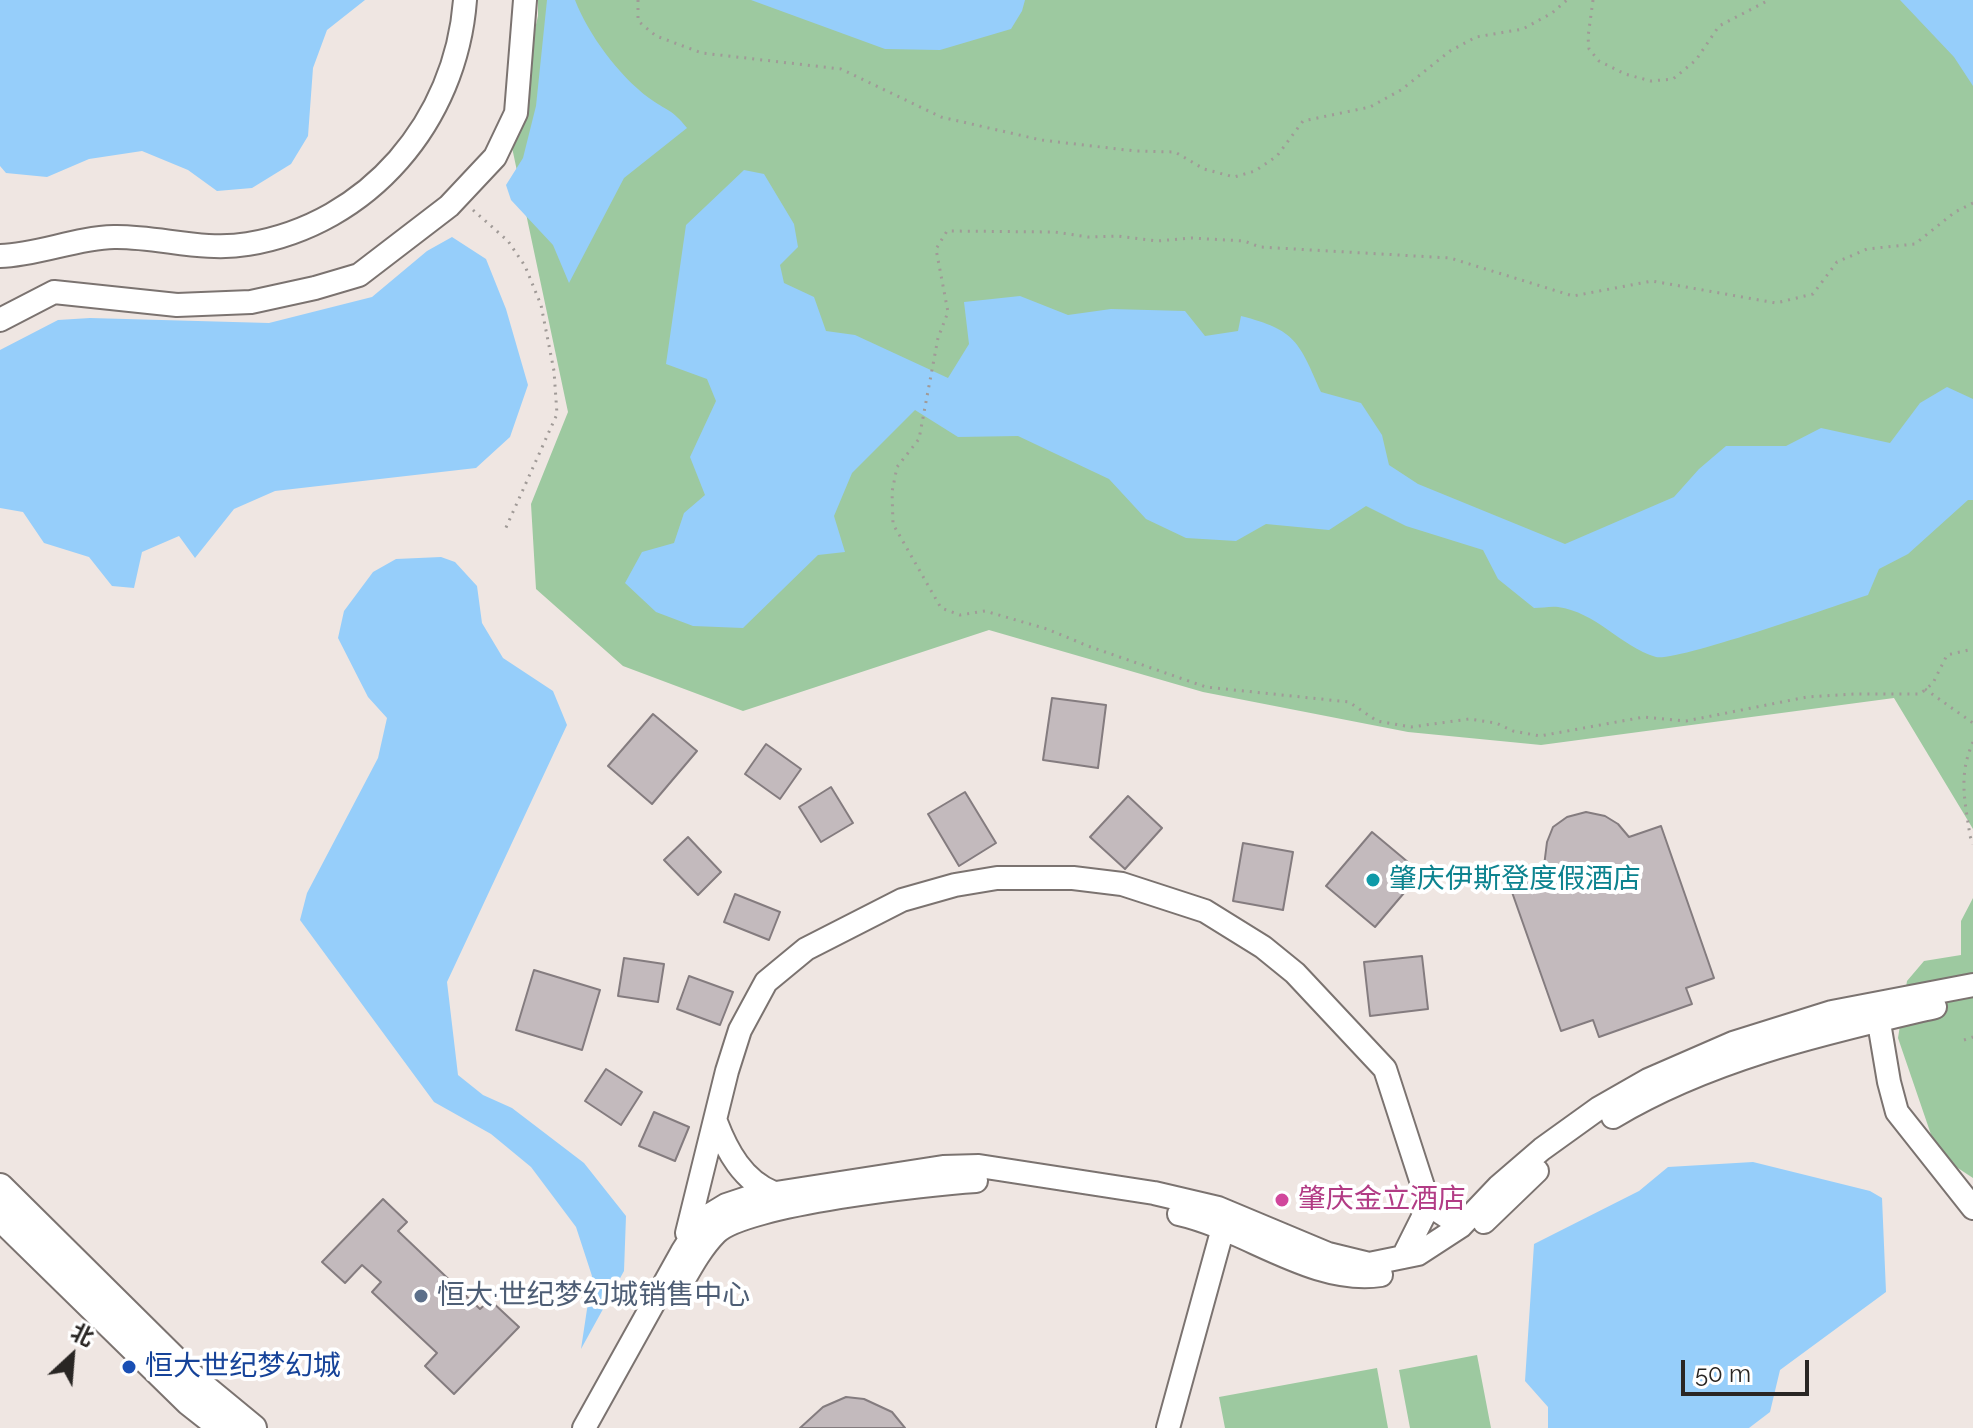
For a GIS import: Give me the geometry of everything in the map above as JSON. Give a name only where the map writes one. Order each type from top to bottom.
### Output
[{"type":"main road","points":[[0,1187],[196,1381],[253,1428]]},
{"type":"main road","points":[[0,1217],[189,1402],[222,1428]]},
{"type":"street","points":[[0,256],[114,237],[207,246],[246,245],[288,234],[330,217],[370,191],[403,155],[431,114],[448,80],[460,39],[465,0]]},
{"type":"street","points":[[0,320],[54,292],[177,305],[251,302],[359,275],[458,197],[495,157],[516,113],[525,0]]},
{"type":"street","points":[[0,272],[72,243]]},
{"type":"street","points":[[682,1252],[727,1071],[740,1030],[766,982],[806,949],[902,900],[955,885],[997,878],[1073,878],[1122,884],[1205,911],[1263,947],[1295,973],[1385,1069],[1429,1205],[1461,1226]]},
{"type":"street","points":[[599,1428],[688,1272],[717,1231],[748,1215],[939,1183],[978,1181],[1162,1209],[1204,1220],[1323,1271],[1364,1278],[1408,1271],[1440,1257],[1466,1238],[1542,1167],[1585,1134],[1626,1109],[1742,1058],[1827,1032],[1877,1012],[1973,985]]},
{"type":"street","points":[[584,1428],[703,1219],[726,1205],[774,1193],[943,1167],[979,1166],[1154,1193],[1218,1208],[1328,1254],[1369,1264],[1418,1254],[1461,1226],[1499,1186],[1542,1149],[1599,1108],[1648,1080],[1733,1043],[1832,1012],[1877,1012],[1973,1000]]},
{"type":"street","points":[[1877,1012],[1897,1112],[1973,1208]]},
{"type":"street","points":[[716,1122],[727,1152],[763,1189],[774,1193]]},
{"type":"street","points":[[1403,1257],[1429,1205]]},
{"type":"street","points":[[1168,1428],[1223,1228]]},
{"type":"path","points":[[638,0],[638,21],[656,36],[702,53],[841,69],[941,117],[1041,140],[1135,151],[1175,152],[1204,169],[1234,177],[1255,171],[1277,156],[1303,121],[1370,107],[1401,90],[1450,51],[1476,37],[1523,29],[1552,13],[1567,0]]},
{"type":"path","points":[[1593,0],[1589,49],[1599,61],[1625,74],[1651,81],[1673,79],[1696,60],[1719,26],[1769,0]]},
{"type":"path","points":[[458,197],[508,241],[525,266],[541,305],[554,371],[557,414],[504,532]]},
{"type":"path","points":[[1973,203],[1955,212],[1915,244],[1867,249],[1837,262],[1813,294],[1776,303],[1652,281],[1573,296],[1450,258],[1260,247],[1244,241],[1191,238],[1157,241],[1055,232],[947,231],[936,249],[948,312],[938,338],[919,439],[897,467],[892,492],[893,524],[941,608],[960,615],[985,611],[1047,629],[1206,687],[1349,702],[1377,721],[1411,727],[1469,719],[1540,736],[1644,717],[1686,721],[1807,697],[1920,694],[1933,683],[1947,655],[1973,649]]},
{"type":"path","points":[[1925,689],[1973,723]]},
{"type":"path","points":[[1973,742],[1965,759],[1962,780],[1973,844]]},
{"type":"path","points":[[1964,1040],[1973,1037]]},
{"type":"green space","points":[[538,0],[1973,0],[1973,829],[1894,698],[1541,745],[1408,732],[1203,692],[989,630],[743,711],[623,666],[536,589],[531,504],[568,412],[510,138],[538,16]]},
{"type":"green space","points":[[1973,898],[1973,1178],[1938,1155],[1898,1038],[1907,981],[1924,961],[1961,955],[1961,921]]},
{"type":"green space","points":[[1477,1355],[1491,1428],[1410,1428],[1399,1370]]},
{"type":"green space","points":[[1377,1368],[1388,1428],[1225,1428],[1219,1397]]},
{"type":"water","points":[[0,0],[365,0],[327,30],[313,68],[308,136],[291,164],[252,188],[217,191],[188,170],[142,151],[89,159],[47,177],[6,173],[0,166]]},
{"type":"water","points":[[547,0],[575,0],[588,27],[616,66],[638,89],[687,128],[624,178],[569,283],[553,245],[511,200],[506,185],[523,158],[536,106]]},
{"type":"water","points":[[751,0],[1025,0],[1011,29],[940,50],[885,49]]},
{"type":"water","points":[[1900,0],[1973,0],[1973,86],[1954,57]]},
{"type":"water","points":[[744,170],[764,174],[794,224],[798,247],[780,265],[784,283],[814,297],[826,331],[855,335],[948,378],[969,344],[964,302],[1020,296],[1068,315],[1111,309],[1185,311],[1205,336],[1238,331],[1241,316],[1259,321],[1293,340],[1321,392],[1361,403],[1382,435],[1389,465],[1418,484],[1565,544],[1674,497],[1699,469],[1726,446],[1786,446],[1821,428],[1890,443],[1920,403],[1947,387],[1973,399],[1973,500],[1968,500],[1908,554],[1879,569],[1868,595],[1724,642],[1656,657],[1572,610],[1534,608],[1498,579],[1483,550],[1406,526],[1366,506],[1329,530],[1266,524],[1236,541],[1186,538],[1146,519],[1109,479],[1018,436],[958,437],[915,410],[852,473],[834,516],[845,552],[818,555],[743,628],[693,626],[656,612],[625,583],[642,552],[674,543],[684,513],[705,495],[690,457],[716,401],[707,379],[666,364],[686,225]]},
{"type":"water","points":[[452,237],[486,259],[506,309],[528,385],[510,437],[476,468],[275,491],[234,509],[195,558],[179,536],[142,552],[134,588],[112,586],[89,557],[44,543],[23,512],[0,508],[0,350],[58,320],[90,318],[269,323],[372,297],[427,251]]},
{"type":"water","points":[[441,557],[455,562],[477,586],[482,623],[503,658],[553,691],[567,725],[447,982],[458,1075],[483,1095],[512,1108],[584,1163],[626,1216],[624,1271],[581,1349],[592,1276],[576,1227],[531,1167],[491,1134],[434,1102],[300,920],[307,893],[378,758],[387,718],[368,697],[338,638],[344,611],[373,572],[396,559]]},
{"type":"water","points":[[1753,1162],[1870,1191],[1882,1198],[1886,1292],[1780,1370],[1770,1412],[1749,1428],[1548,1428],[1548,1407],[1525,1381],[1534,1244],[1639,1191],[1668,1167]]},
{"type":"building","points":[[1052,698],[1106,705],[1098,768],[1043,760]]},
{"type":"building","points":[[653,714],[697,751],[652,804],[608,766]]},
{"type":"building","points":[[766,744],[801,769],[780,799],[745,774]]},
{"type":"building","points":[[831,787],[853,823],[821,842],[799,807]]},
{"type":"building","points":[[965,792],[996,843],[959,866],[928,814]]},
{"type":"building","points":[[1128,796],[1162,828],[1125,869],[1090,837]]},
{"type":"building","points":[[1586,812],[1605,816],[1618,824],[1629,837],[1661,826],[1714,978],[1686,988],[1692,1004],[1599,1037],[1593,1020],[1561,1031],[1507,878],[1544,866],[1547,842],[1553,827],[1567,817]]},
{"type":"building","name":"肇庆伊斯登度假酒店","points":[[1372,832],[1421,873],[1375,927],[1326,886]]},
{"type":"building","points":[[688,837],[721,872],[698,895],[664,860]]},
{"type":"building","points":[[1243,843],[1293,852],[1283,910],[1233,901]]},
{"type":"building","points":[[735,894],[780,912],[769,940],[724,922]]},
{"type":"building","points":[[1422,956],[1428,1009],[1370,1016],[1364,962]]},
{"type":"building","points":[[624,958],[664,964],[658,1002],[618,996]]},
{"type":"building","points":[[534,970],[600,990],[582,1050],[516,1030]]},
{"type":"building","points":[[689,976],[733,992],[720,1025],[677,1009]]},
{"type":"building","points":[[606,1069],[642,1092],[621,1125],[585,1101]]},
{"type":"building","points":[[654,1112],[689,1127],[675,1161],[639,1146]]},
{"type":"building","name":"恒大·世纪梦幻城销售中心","points":[[383,1199],[407,1222],[398,1231],[480,1309],[490,1300],[519,1327],[454,1394],[425,1366],[437,1353],[372,1292],[381,1282],[362,1265],[345,1283],[322,1262]]},
{"type":"building","points":[[846,1397],[864,1399],[892,1412],[905,1428],[800,1428],[823,1407]]},
{"type":"place","name":"肇庆伊斯登度假酒店","points":[[1373,880]]},
{"type":"place","name":"肇庆金立酒店","points":[[1282,1200]]},
{"type":"place","name":"恒大·世纪梦幻城销售中心","points":[[421,1296]]},
{"type":"place","name":"恒大世纪梦幻城","points":[[129,1367]]}]
